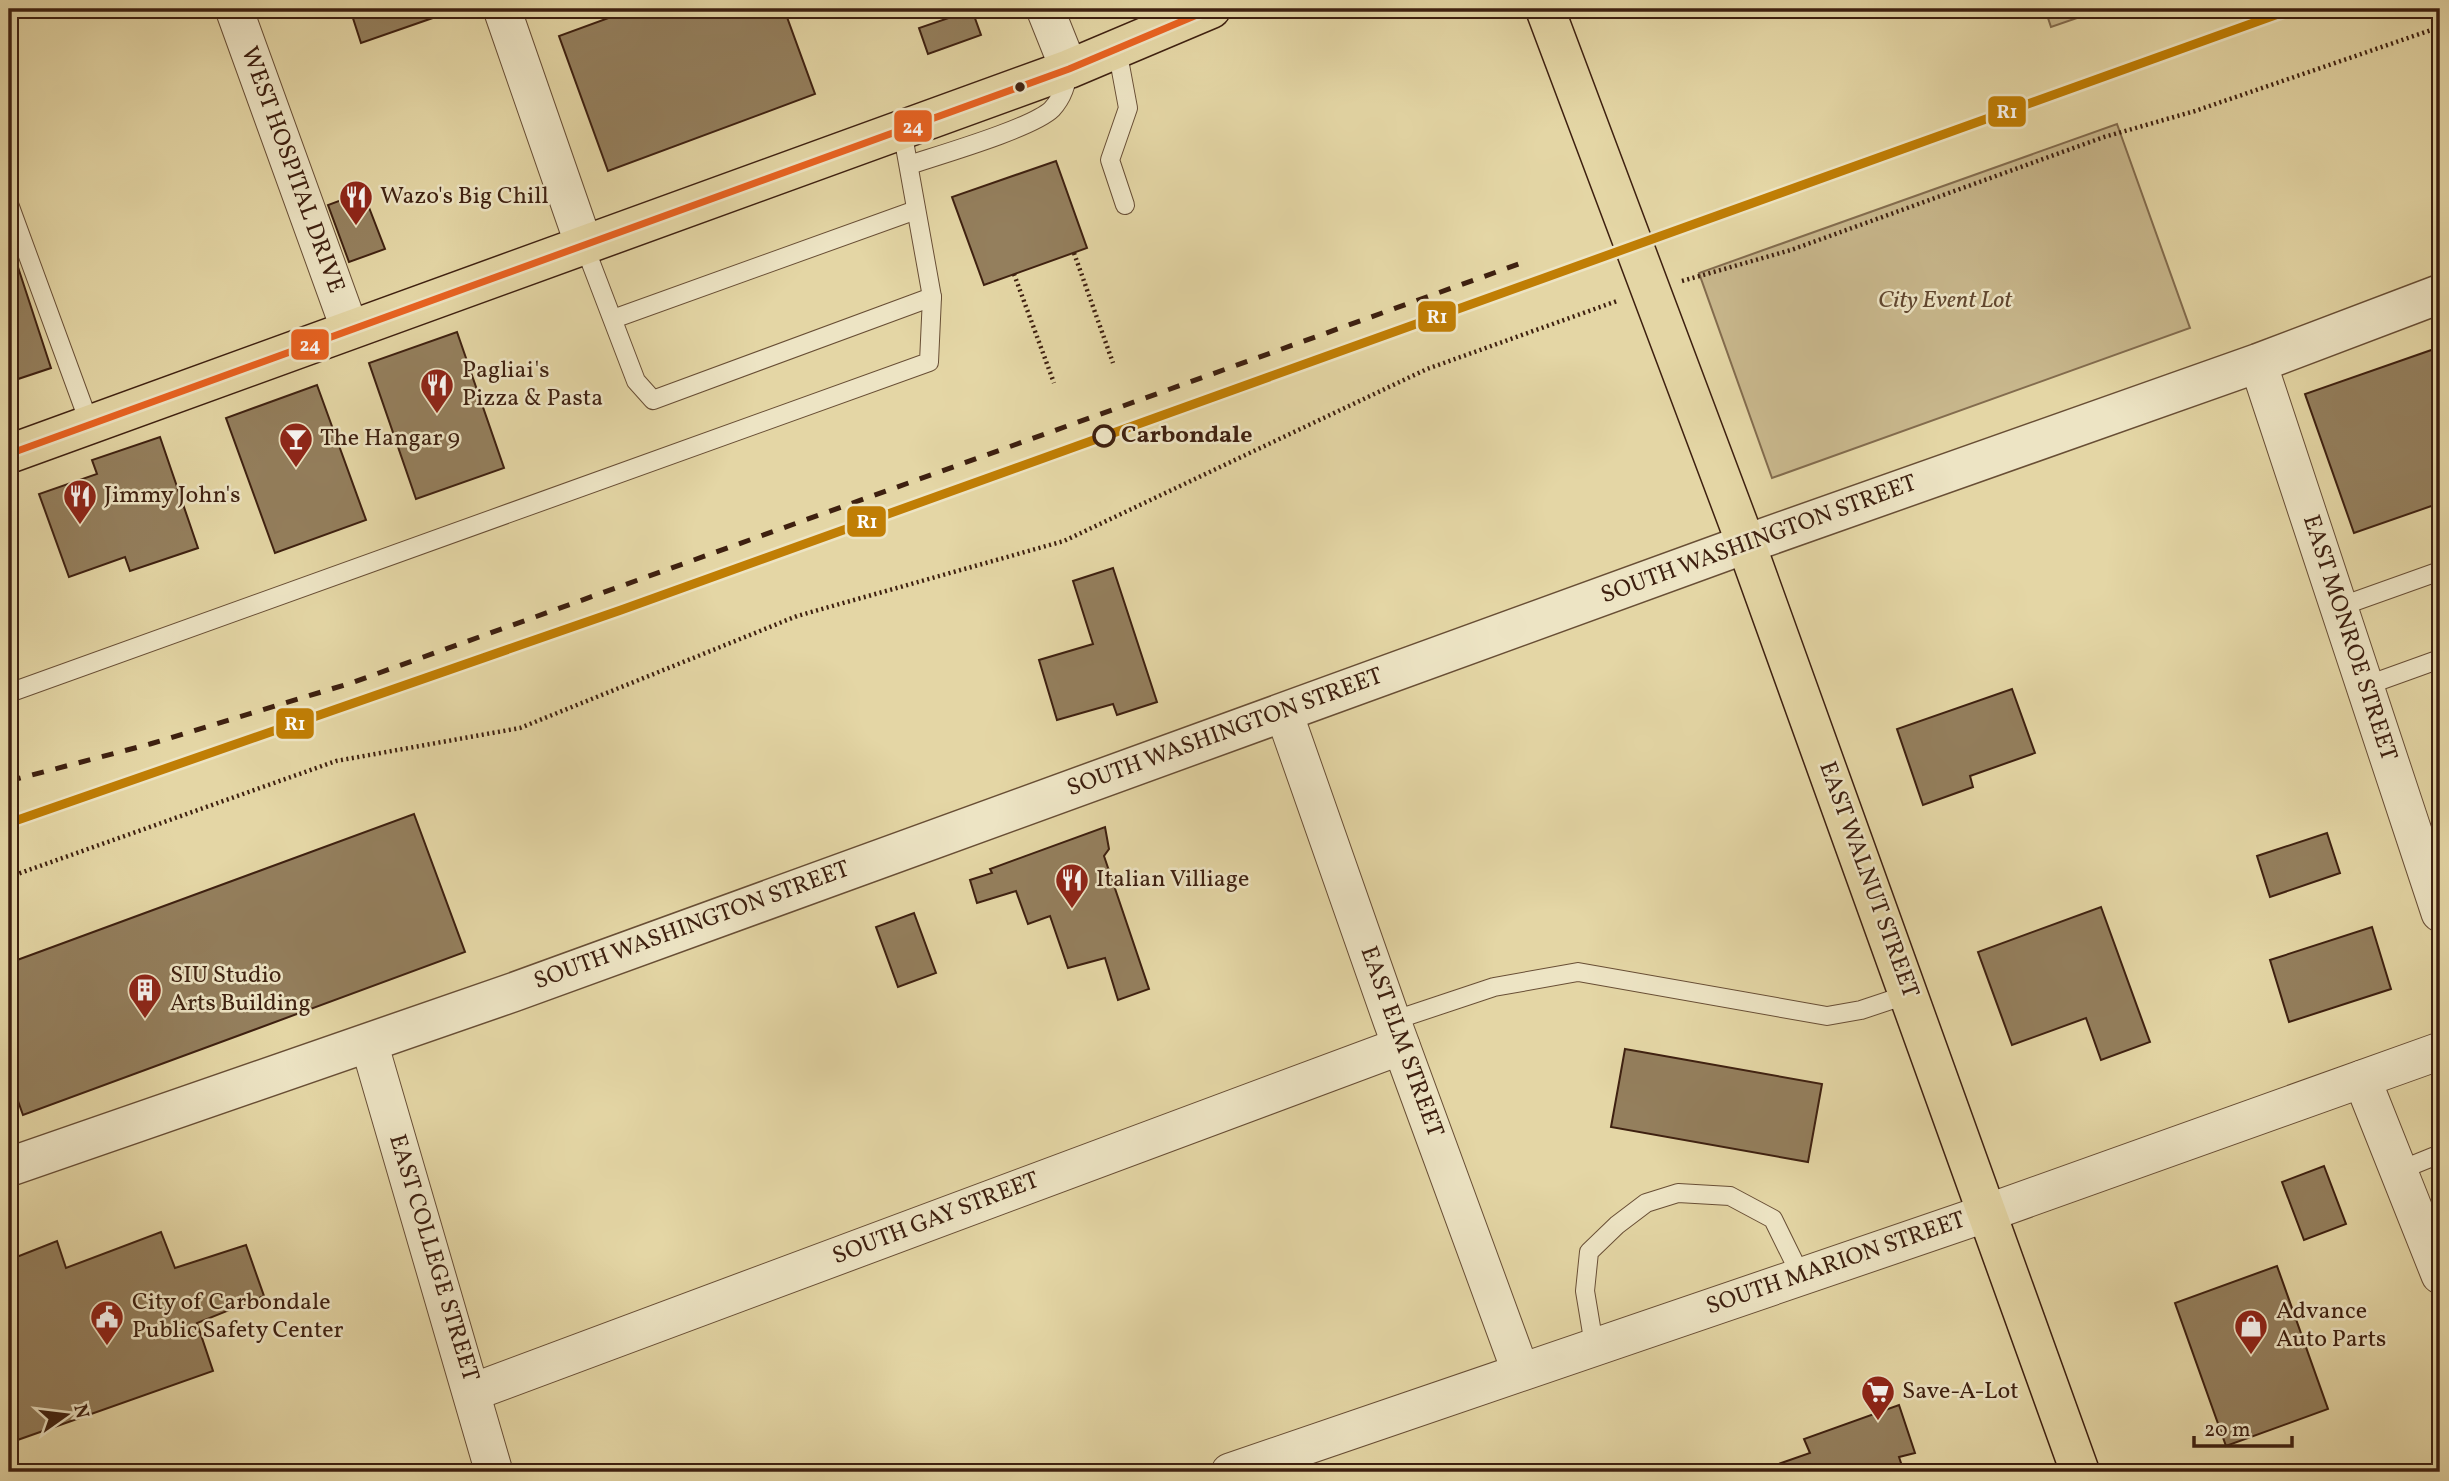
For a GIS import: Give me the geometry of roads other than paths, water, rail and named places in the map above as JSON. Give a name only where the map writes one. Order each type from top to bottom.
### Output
[{"type":"highway","points":[[9,454],[584,245],[905,148],[1069,69],[1211,9]]},
{"type":"highway","name":"EAST WALNUT STREET","points":[[1545,9],[1746,544],[2080,1472]]},
{"type":"street","name":"WEST HOSPITAL DRIVE","points":[[234,9],[350,330]]},
{"type":"street","points":[[502,9],[584,245]]},
{"type":"street","points":[[1045,9],[1069,69]]},
{"type":"street","name":"SOUTH WASHINGTON STREET","points":[[9,1167],[369,1043],[1746,544],[2258,363],[2440,294]]},
{"type":"street","name":"EAST MONROE STREET","points":[[2258,363],[2440,913]]},
{"type":"street","name":"EAST ELM STREET","points":[[1283,713],[1396,1034],[1520,1370]]},
{"type":"street","name":"SOUTH GAY STREET","points":[[472,1392],[1396,1034]]},
{"type":"street","name":"EAST COLLEGE STREET","points":[[369,1043],[494,1472]]},
{"type":"street","name":"SOUTH MARION STREET","points":[[1230,1472],[1299,1461],[1520,1370],[1987,1213],[2440,1051]]},
{"type":"street","points":[[2361,1079],[2440,1275]]},
{"type":"lane","points":[[1117,49],[1128,108],[1110,160],[1125,205]]},
{"type":"lane","points":[[9,693],[929,362],[932,297],[905,148]]},
{"type":"lane","points":[[9,204],[90,425]]},
{"type":"lane","points":[[613,320],[916,210]]},
{"type":"lane","points":[[584,245],[636,381],[653,400],[932,297]]},
{"type":"lane","points":[[2339,607],[2440,571]]},
{"type":"lane","points":[[2365,686],[2440,659]]},
{"type":"lane","points":[[1396,1034],[1494,987],[1578,972],[1827,1016],[1861,1010],[1909,994]]},
{"type":"lane","points":[[2398,1171],[2440,1154]]},
{"type":"lane","points":[[1594,1345],[1585,1291],[1589,1252],[1617,1225],[1646,1203],[1678,1193],[1730,1196],[1773,1219],[1801,1276]]},
{"type":"railway","points":[[9,823],[621,610],[2292,9]]},
{"type":"railway","points":[[9,781],[150,744],[351,683],[1527,261]]},
{"type":"place","name":"Wazo's Big Chill","points":[[356,227]]},
{"type":"place","name":"Pagliai's Pizza & Pasta","points":[[437,415]]},
{"type":"place","name":"Carbondale","points":[[1104,436]]},
{"type":"place","name":"The Hangar 9","points":[[296,469]]},
{"type":"place","name":"Jimmy John's","points":[[80,526]]},
{"type":"place","name":"Italian Villiage","points":[[1072,910]]},
{"type":"place","name":"SIU Studio Arts Building","points":[[145,1020]]},
{"type":"place","name":"City of Carbondale Public Safety Center","points":[[107,1347]]},
{"type":"place","name":"Advance Auto Parts","points":[[2251,1356]]},
{"type":"place","name":"Save-A-Lot","points":[[1878,1422]]},
{"type":"park label","name":"City Event Lot","points":[[1945,301]]}]
